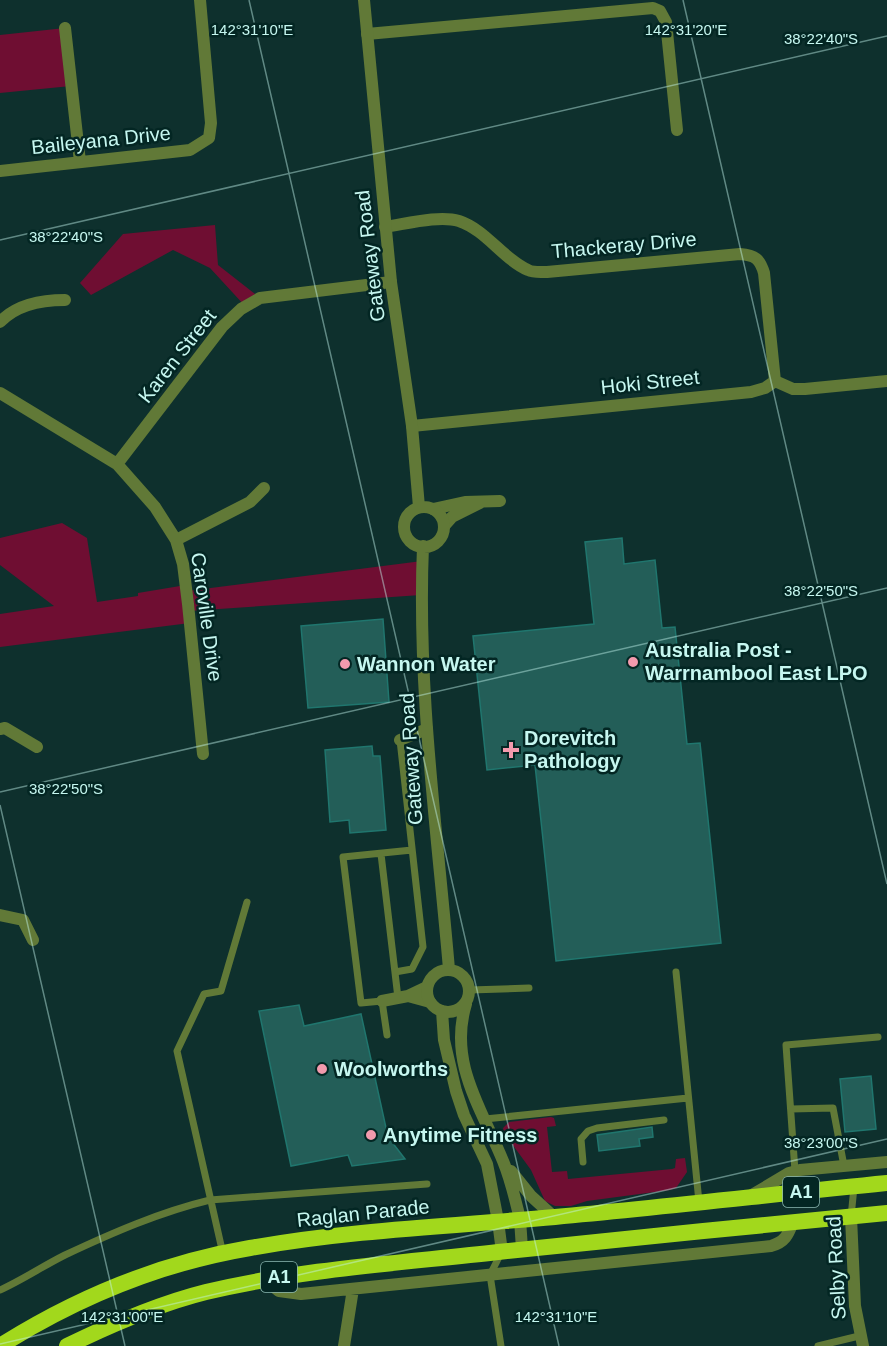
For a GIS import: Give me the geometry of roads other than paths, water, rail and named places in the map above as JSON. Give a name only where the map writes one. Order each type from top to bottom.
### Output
[{"type":"highway","name":"Raglan Parade","points":[[0,1346],[56,1313],[102,1292],[151,1273],[248,1248],[294,1241],[887,1183]]},
{"type":"highway","name":"A1","points":[[67,1346],[112,1324],[156,1308],[204,1293],[264,1280],[522,1249],[887,1213]]},
{"type":"street","name":"Baileyana Drive","points":[[0,171],[190,150],[209,138],[211,123],[200,0]]},
{"type":"street","name":"Gateway Road","points":[[364,0],[390,282],[412,426],[419,507]]},
{"type":"street","points":[[367,34],[653,8],[660,11],[666,22],[677,130]]},
{"type":"street","points":[[65,28],[80,162]]},
{"type":"street","name":"Thackeray Drive","points":[[385,227],[446,219],[461,222],[476,230],[514,262],[530,271],[547,272],[740,254],[752,255],[761,262],[764,273],[775,381]]},
{"type":"street","name":"Karen Street","points":[[117,464],[222,327],[241,309],[260,298],[390,282]]},
{"type":"street","points":[[0,322],[20,307],[45,300],[65,300]]},
{"type":"street","points":[[775,381],[793,389],[887,381]]},
{"type":"street","name":"Hoki Street","points":[[412,426],[751,392],[765,388],[775,381]]},
{"type":"street","name":"Caroville Drive","points":[[0,393],[117,464],[155,507],[176,540],[183,564],[203,754]]},
{"type":"street","points":[[176,540],[250,502],[264,488]]},
{"type":"street","points":[[484,501],[452,518],[444,526],[440,539],[432,545],[423,546],[409,539],[405,523],[410,513],[419,507],[433,509],[465,502],[484,501],[500,501]]},
{"type":"street","points":[[433,509],[441,516],[444,526]]},
{"type":"street","name":"Gateway Road","points":[[423,546],[421,594],[427,729],[449,969]]},
{"type":"street","points":[[0,729],[5,728],[37,747]]},
{"type":"street","points":[[400,740],[427,729]]},
{"type":"street","points":[[400,740],[429,746]]},
{"type":"street","points":[[0,915],[23,920],[33,940]]},
{"type":"street","points":[[430,1002],[427,987],[435,974],[449,969],[455,970],[466,978],[470,990],[460,1022],[459,1044],[474,1099],[512,1184],[520,1220],[522,1249]]},
{"type":"street","points":[[382,1001],[403,997],[427,987]]},
{"type":"street","points":[[403,997],[430,1002],[442,1011],[459,1010],[466,1004]]},
{"type":"street","points":[[442,1011],[444,1040],[456,1091],[464,1115],[488,1164],[502,1252]]},
{"type":"street","points":[[503,1161],[531,1196],[554,1217]]},
{"type":"street","name":"Raglan Parade","points":[[748,1197],[795,1171],[887,1162]]},
{"type":"street","name":"Selby Road","points":[[851,1217],[855,1306],[861,1341]]},
{"type":"street","points":[[264,1280],[279,1291],[292,1294],[771,1246],[780,1244],[786,1238],[793,1222]]},
{"type":"street","points":[[344,1346],[353,1289]]},
{"type":"lane","points":[[395,972],[412,969],[423,947],[400,740]]},
{"type":"lane","points":[[387,1035],[382,1001],[361,1003],[343,857],[412,850]]},
{"type":"lane","points":[[381,854],[395,972],[403,997]]},
{"type":"lane","points":[[223,1254],[177,1051],[204,994],[221,991],[247,902]]},
{"type":"lane","points":[[676,972],[699,1202]]},
{"type":"lane","points":[[470,990],[528,988]]},
{"type":"lane","points":[[795,1171],[786,1045],[878,1036]]},
{"type":"lane","points":[[484,1119],[688,1098]]},
{"type":"lane","points":[[791,1109],[833,1108],[844,1166]]},
{"type":"lane","points":[[583,1162],[581,1139],[588,1131],[664,1120]]},
{"type":"lane","points":[[0,1290],[65,1256],[161,1213],[210,1200],[427,1184]]},
{"type":"lane","name":"Selby Road","points":[[851,1217],[854,1187]]},
{"type":"lane","points":[[501,1346],[490,1275],[502,1252]]},
{"type":"lane","points":[[818,1346],[861,1341]]},
{"type":"place","name":"Australia Post - Warrnambool East LPO","points":[[633,662]]},
{"type":"place","name":"Wannon Water","points":[[345,664]]},
{"type":"place","name":"Dorevitch Pathology","points":[[511,750]]},
{"type":"place","name":"Woolworths","points":[[322,1069]]},
{"type":"place","name":"Anytime Fitness","points":[[371,1135]]}]
